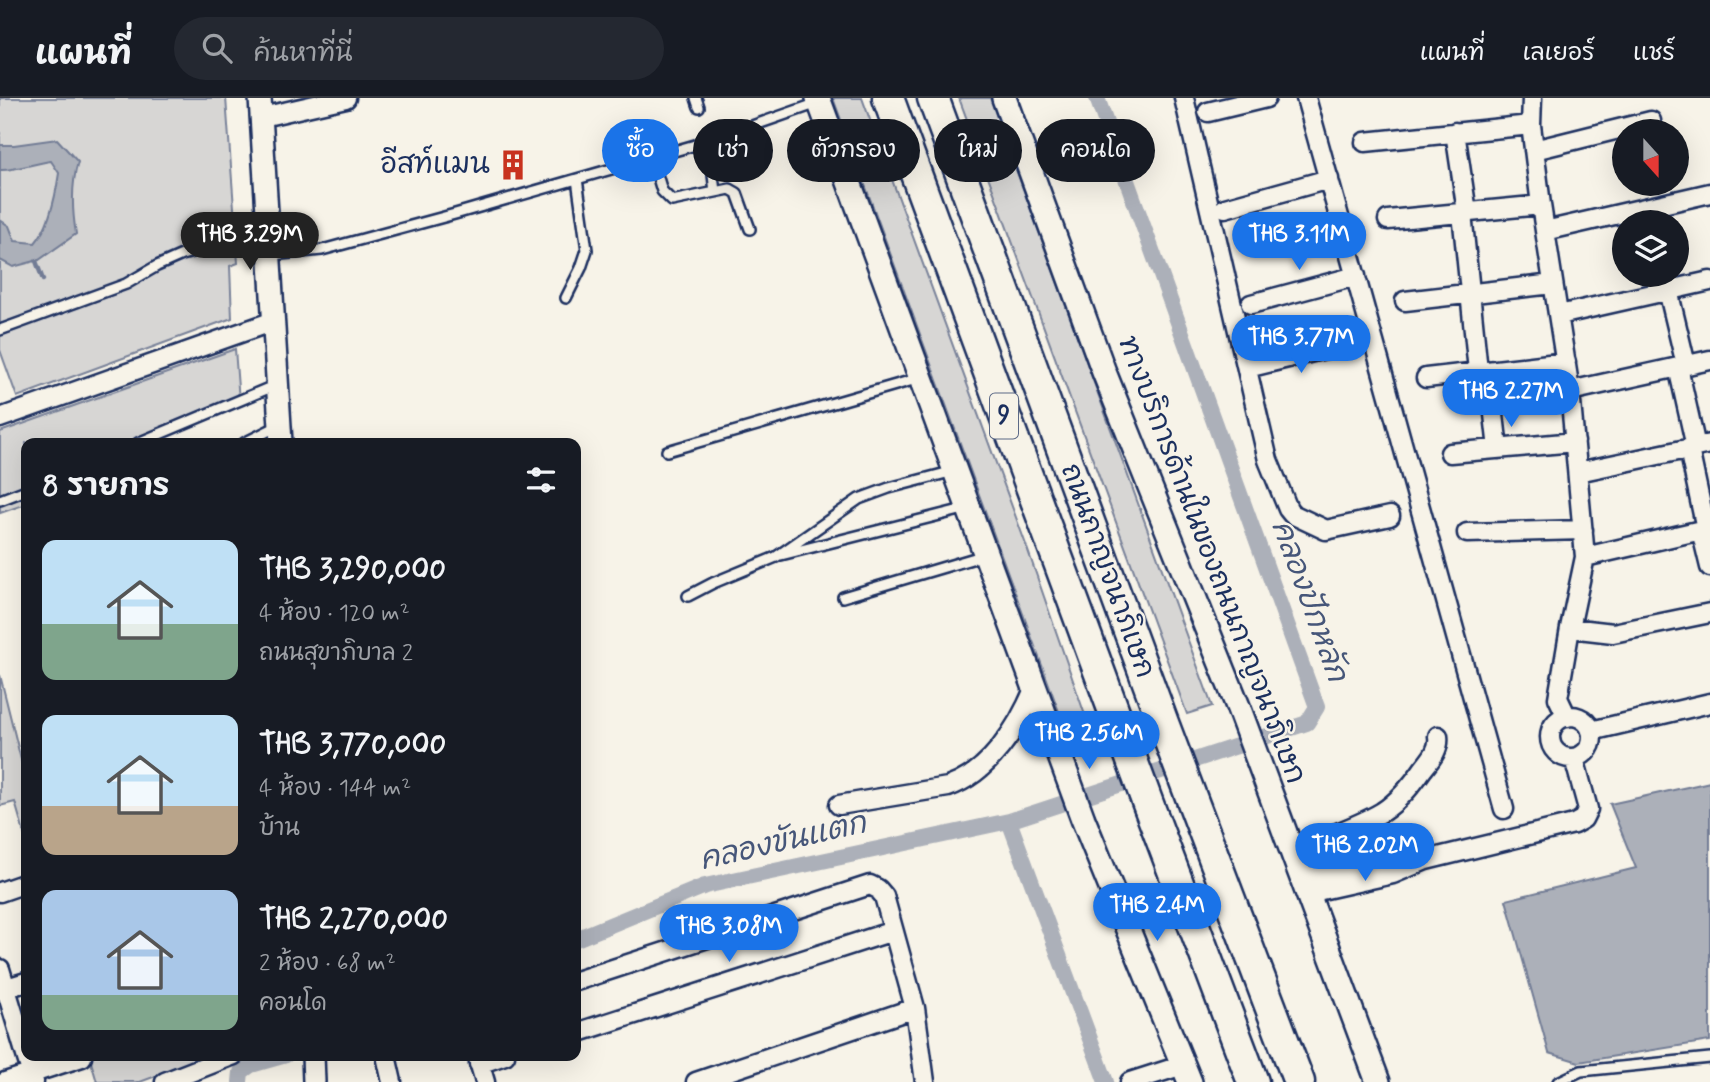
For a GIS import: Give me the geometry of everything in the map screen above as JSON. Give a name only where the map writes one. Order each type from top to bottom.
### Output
[{"type":"highway","name":"ถนนกาญจนาภิเษก","points":[[888,98],[1253,1082]]},
{"type":"highway","name":"ถนนกาญจนาภิเษก","points":[[933,98],[1163,723],[1299,1082]]},
{"type":"main road","name":"ทางบริการด้านในของถนนกาญจนาภิเษก","points":[[1004,98],[1104,372],[1239,709],[1378,1082]]},
{"type":"main road","points":[[818,100],[1083,819],[1186,1073]]},
{"type":"street","points":[[281,434],[261,107],[346,98]]},
{"type":"street","points":[[1184,98],[1268,460],[1292,514],[1326,530],[1390,516]]},
{"type":"street","points":[[1208,112],[1266,98]]},
{"type":"street","points":[[1306,98],[1504,809]]},
{"type":"street","points":[[1532,98],[1531,125],[1541,205],[1570,391],[1585,557],[1558,698],[1567,717]]},
{"type":"street","points":[[1365,142],[1531,125]]},
{"type":"street","points":[[1534,149],[1612,130]]},
{"type":"street","points":[[1455,132],[1471,294],[1498,449]]},
{"type":"street","points":[[1225,208],[1329,179]]},
{"type":"street","points":[[1664,210],[1710,193]]},
{"type":"street","points":[[1388,220],[1541,205]]},
{"type":"street","points":[[1545,231],[1612,219]]},
{"type":"street","points":[[1251,304],[1356,276]]},
{"type":"street","points":[[1689,283],[1710,281]]},
{"type":"street","points":[[1405,301],[1553,284]]},
{"type":"street","points":[[1559,315],[1662,287]]},
{"type":"street","points":[[1673,287],[1682,366],[1698,446],[1710,567]]},
{"type":"street","points":[[0,418],[274,321]]},
{"type":"street","points":[[1247,368],[1346,344]]},
{"type":"street","points":[[1570,391],[1710,360]]},
{"type":"street","points":[[1426,378],[1566,362]]},
{"type":"street","points":[[1450,453],[1575,442]]},
{"type":"street","points":[[1578,472],[1698,446]]},
{"type":"street","points":[[1585,557],[1706,529]]},
{"type":"street","points":[[1467,534],[1583,530]]},
{"type":"street","points":[[1570,628],[1613,634],[1710,613]]},
{"type":"street","points":[[839,805],[948,788],[964,782],[991,756],[1022,719],[1034,689]]},
{"type":"street","points":[[1591,731],[1710,703]]},
{"type":"street","points":[[1567,717],[1577,718],[1591,731],[1588,750],[1574,758],[1560,756],[1553,749],[1550,739],[1551,729],[1558,721],[1567,717]]},
{"type":"street","points":[[1292,851],[1381,812],[1397,800],[1432,758],[1439,744],[1438,736]]},
{"type":"street","points":[[1305,886],[1391,857],[1405,856],[1426,860],[1562,829],[1583,819],[1588,809],[1574,758]]},
{"type":"street","points":[[0,892],[21,885]]},
{"type":"street","points":[[581,979],[870,885],[884,896],[915,1008],[925,1082]]},
{"type":"street","points":[[581,1031],[893,931]]},
{"type":"street","points":[[0,969],[3,989],[21,1042]]},
{"type":"street","points":[[3,989],[21,984]]},
{"type":"street","points":[[696,1082],[915,1008]]},
{"type":"street","points":[[27,1061],[33,1078]]},
{"type":"street","points":[[5,1082],[33,1078],[73,1061]]},
{"type":"street","points":[[165,1082],[219,1061]]},
{"type":"street","points":[[313,1061],[314,1082]]},
{"type":"street","points":[[387,1061],[392,1082]]},
{"type":"street","points":[[479,1061],[485,1082]]},
{"type":"street","points":[[1130,1082],[1186,1073]]},
{"type":"lane","points":[[767,119],[818,100]]},
{"type":"lane","points":[[0,330],[125,284],[182,255],[214,246],[322,250],[602,172]]},
{"type":"lane","points":[[566,298],[587,250],[577,179]]},
{"type":"lane","points":[[659,182],[662,191],[672,201],[730,189],[737,193],[750,229]]},
{"type":"lane","points":[[714,182],[715,192]]},
{"type":"lane","points":[[667,451],[922,377]]},
{"type":"lane","points":[[150,438],[278,384]]},
{"type":"lane","points":[[776,556],[859,499],[889,488],[956,471]]},
{"type":"lane","points":[[0,500],[21,491]]},
{"type":"lane","points":[[688,596],[776,556],[970,508]]},
{"type":"lane","points":[[843,597],[986,555]]},
{"type":"lane","points":[[1558,1082],[1581,1071],[1710,1058]]},
{"type":"shaded area","points":[[0,98],[226,98],[238,263],[230,266],[232,318],[17,397],[0,350]]},
{"type":"shaded area","points":[[833,98],[862,98],[870,119],[841,119]]},
{"type":"shaded area","points":[[959,98],[990,98],[998,119],[967,119]]},
{"type":"shaded area","points":[[57,139],[78,162],[73,198],[76,234],[39,260],[13,267],[0,260],[0,220],[9,226],[15,241],[35,243],[48,219],[59,173],[51,161],[0,170],[0,145]]},
{"type":"shaded area","points":[[864,182],[893,182],[1025,542],[1094,741],[1072,747]]},
{"type":"shaded area","points":[[990,182],[1021,182],[1212,706],[1187,714]]},
{"type":"shaded area","points":[[235,349],[239,401],[155,438],[21,438],[21,506],[0,513],[0,432]]},
{"type":"shaded area","points":[[0,675],[21,760],[21,823],[15,802],[0,806]]},
{"type":"shaded area","points":[[1710,782],[1710,1041],[1579,1062],[1549,1053],[1506,900],[1636,868],[1610,804]]},
{"type":"shaded area","points":[[91,1061],[196,1061],[140,1082],[97,1082]]},
{"type":"waterway","name":"คลองปักหลัก","points":[[581,937],[705,886],[1009,821],[1307,723],[1317,707],[1097,98]]},
{"type":"waterway","points":[[36,261],[43,280]]},
{"type":"waterway","name":"คลองปักหลัก","points":[[1009,821],[1106,1082]]},
{"type":"waterway","name":"คลองขันแตก","points":[[240,1082],[241,1072],[251,1065],[265,1061]]},
{"type":"place","name":"อีสท์แมน","points":[[513,165]]}]
